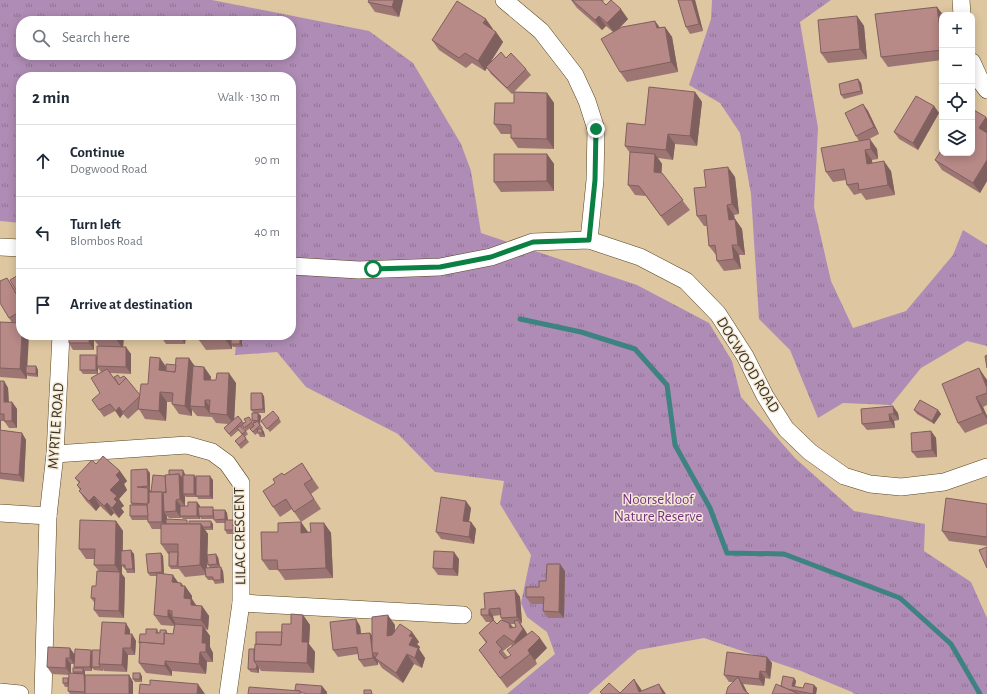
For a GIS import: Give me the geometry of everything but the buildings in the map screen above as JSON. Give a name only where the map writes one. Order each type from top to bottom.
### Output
[{"type":"street","points":[[504,0],[540,31],[575,75],[588,101],[596,129],[595,180],[589,240]]},
{"type":"street","points":[[961,0],[962,12]]},
{"type":"street","points":[[975,68],[987,90]]},
{"type":"street","name":"DOGWOOD ROAD","points":[[296,266],[359,270],[440,267],[491,257],[533,242],[589,240],[640,257],[686,281],[718,314],[745,356],[765,396],[786,429],[810,452],[844,476],[870,484],[902,486],[944,482],[987,467]]},
{"type":"street","points":[[0,246],[16,248]]},
{"type":"street","name":"MYRTLE ROAD","points":[[43,694],[48,516],[55,454],[61,340]]},
{"type":"street","name":"LILAC CRESCENT","points":[[55,454],[187,445],[212,452],[227,463],[241,483],[240,603],[228,694]]},
{"type":"street","points":[[0,513],[48,516]]},
{"type":"street","points":[[240,603],[463,615]]},
{"type":"street","points":[[0,692],[20,694]]},
{"type":"green space","name":"Noorsekloof Nature Reserve","points":[[0,0],[212,0],[293,16],[16,16],[16,60],[296,60],[296,17],[369,31],[413,63],[461,144],[471,171],[481,233],[637,285],[709,323],[732,361],[741,397],[795,458],[854,511],[925,524],[924,551],[971,582],[987,618],[987,694],[854,694],[801,671],[704,638],[638,650],[588,694],[507,694],[555,654],[547,632],[527,617],[521,603],[531,555],[500,504],[504,481],[435,472],[398,434],[306,387],[277,352],[235,355],[236,340],[296,340],[296,72],[16,72],[16,223],[0,221]]},
{"type":"green space","points":[[712,0],[831,0],[800,22],[818,128],[814,207],[831,281],[853,328],[906,311],[953,255],[963,230],[987,245],[987,346],[967,341],[921,368],[891,405],[843,403],[818,418],[790,350],[759,319],[751,194],[740,133],[720,103],[689,85],[711,19]]},
{"type":"waterway","points":[[520,319],[581,332],[635,349],[667,385],[675,445],[710,508],[727,553],[784,554],[900,598],[951,644],[980,694]]},
{"type":"route","points":[[373,269],[440,267],[491,257],[533,242],[589,240],[595,180],[596,129]]}]
